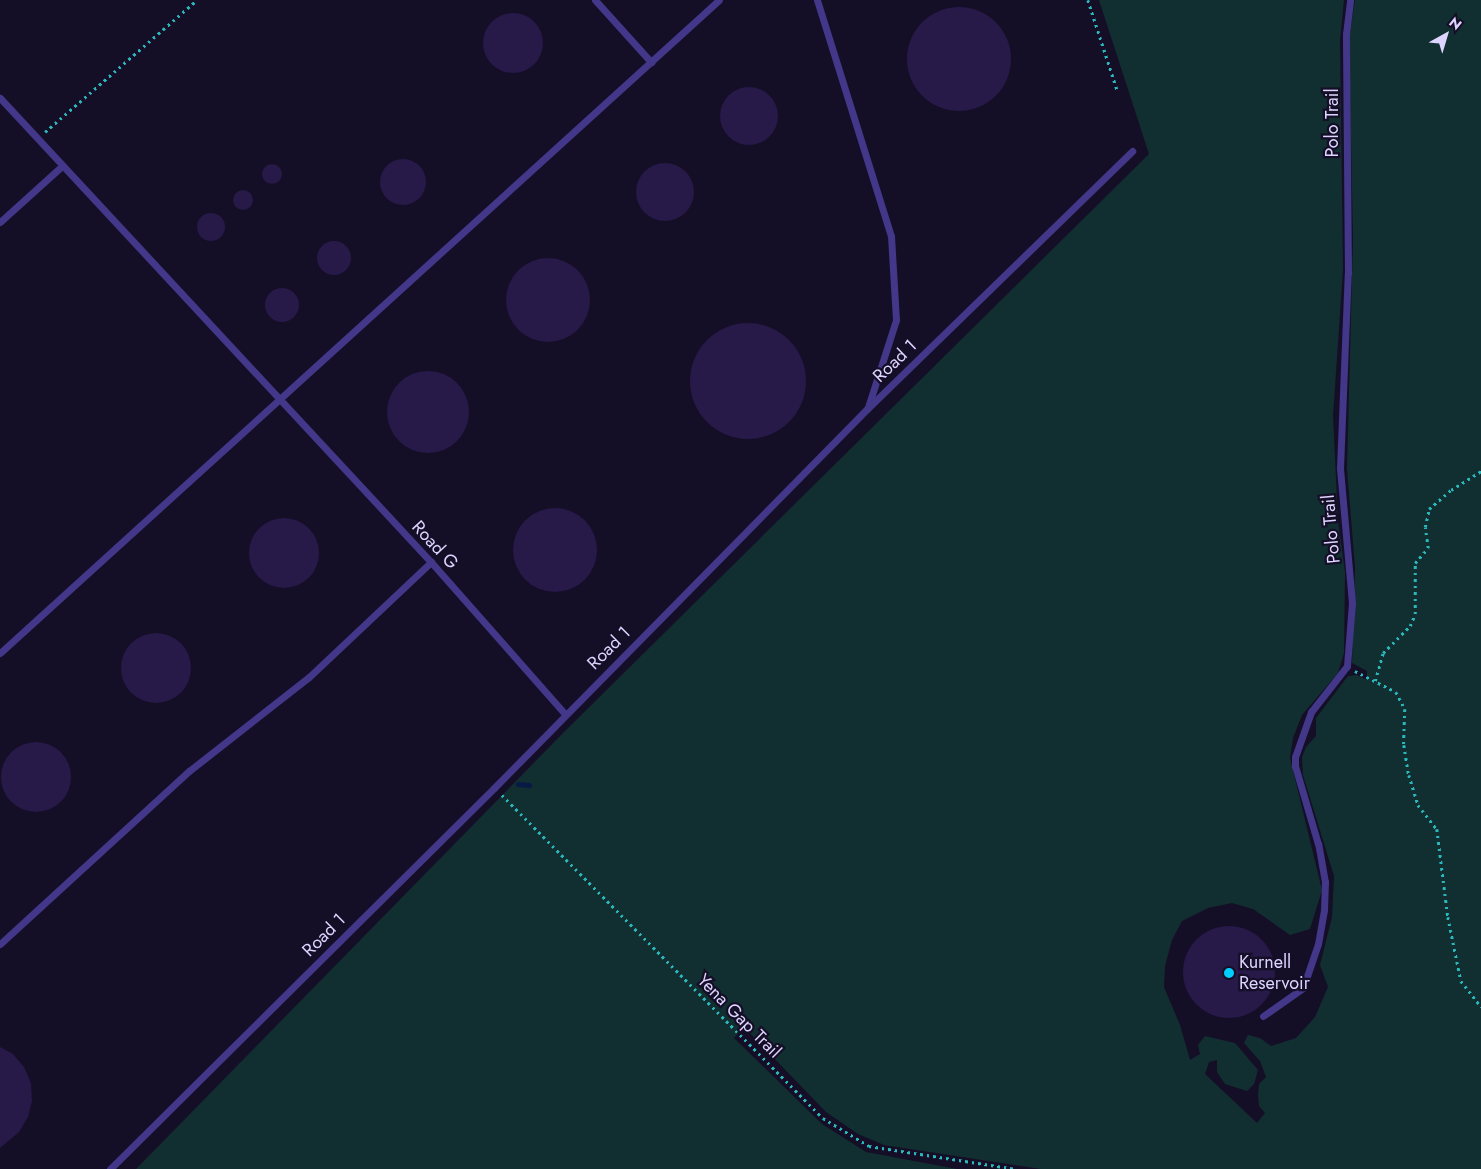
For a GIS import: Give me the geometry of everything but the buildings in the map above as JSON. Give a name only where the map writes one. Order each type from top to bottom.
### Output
[{"type":"lane","points":[[595,0],[651,62]]},
{"type":"lane","points":[[0,653],[719,0]]},
{"type":"lane","points":[[817,0],[891,236],[896,320],[868,409]]},
{"type":"lane","name":"Polo Trail","points":[[1347,666],[1352,603],[1340,468],[1348,272],[1346,34],[1350,0]]},
{"type":"lane","name":"Road G","points":[[0,98],[278,400],[431,562],[565,714]]},
{"type":"lane","name":"Road 1","points":[[110,1169],[494,788],[868,409],[1132,151]]},
{"type":"lane","points":[[0,222],[62,166]]},
{"type":"lane","points":[[0,944],[189,771],[309,677],[431,562]]},
{"type":"lane","points":[[1263,1016],[1303,988],[1318,944],[1324,910],[1325,882],[1295,757],[1311,712],[1347,666]]},
{"type":"path","points":[[38,139],[197,0]]},
{"type":"path","points":[[1088,0],[1117,89]]},
{"type":"path","points":[[1375,681],[1383,653],[1410,626],[1414,614],[1415,563],[1428,548],[1425,527],[1428,509],[1450,490],[1481,471]]},
{"type":"path","points":[[1347,666],[1396,692],[1405,709],[1404,745],[1409,775],[1418,805],[1437,829],[1448,917],[1462,981],[1481,1007]]},
{"type":"path","name":"Yena Gap Trail","points":[[494,788],[823,1118],[869,1146],[1016,1169]]},
{"type":"green space","points":[[1099,0],[1344,0],[1340,40],[1343,269],[1333,416],[1338,521],[1345,572],[1344,653],[1338,673],[1302,715],[1293,738],[1290,758],[1322,890],[1310,929],[1290,935],[1253,909],[1232,903],[1208,908],[1182,921],[1172,940],[1165,966],[1164,987],[1180,1025],[1190,1060],[1200,1054],[1198,1045],[1205,1036],[1235,1043],[1258,1070],[1254,1084],[1247,1091],[1225,1084],[1217,1072],[1217,1060],[1209,1062],[1205,1074],[1257,1123],[1265,1113],[1259,1106],[1258,1095],[1259,1084],[1266,1077],[1260,1061],[1244,1043],[1248,1035],[1260,1038],[1271,1046],[1296,1038],[1315,1017],[1328,987],[1320,965],[1332,917],[1334,876],[1303,775],[1302,757],[1306,747],[1316,736],[1316,718],[1348,676],[1357,675],[1367,680],[1367,671],[1352,663],[1355,567],[1347,469],[1353,239],[1349,40],[1355,0],[1481,0],[1481,1169],[1041,1169],[884,1145],[858,1134],[826,1112],[744,1027],[734,1038],[822,1124],[866,1152],[957,1169],[136,1169],[565,731],[1149,154]]},
{"type":"waterway","points":[[518,784],[529,785]]},
{"type":"place","name":"Kurnell Reservoir","points":[[1229,973]]}]
